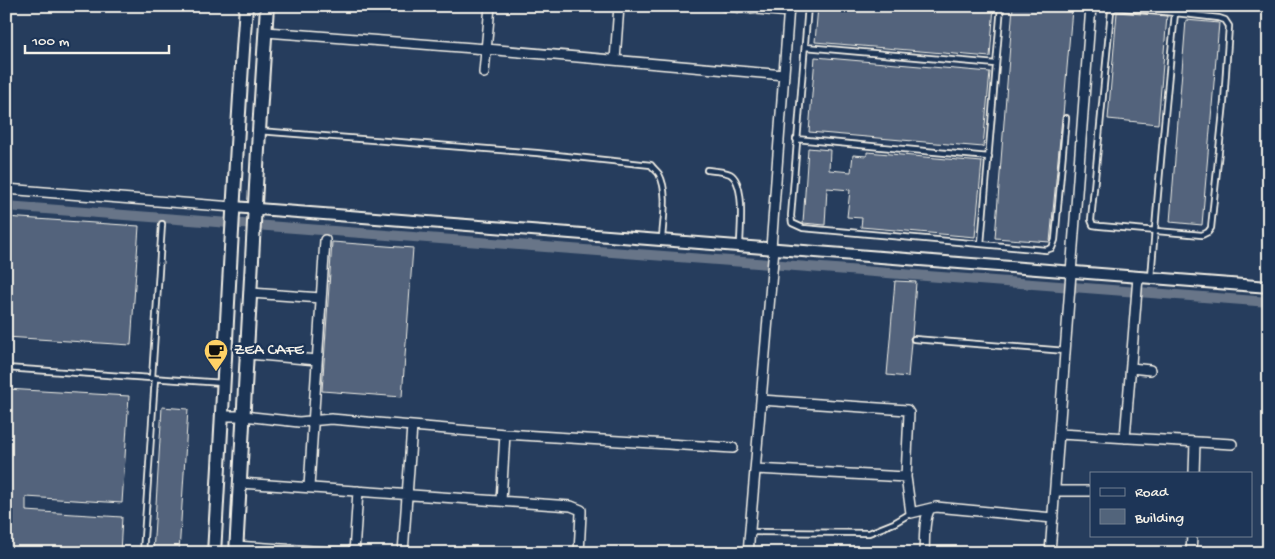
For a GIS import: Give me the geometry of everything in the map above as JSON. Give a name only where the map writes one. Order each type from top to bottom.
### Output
[{"type":"main road","points":[[214,553],[232,219],[246,6]]},
{"type":"main road","points":[[236,549],[259,131],[268,6]]},
{"type":"street","points":[[484,73],[490,6]]},
{"type":"street","points":[[614,60],[619,6]]},
{"type":"street","points":[[724,6],[789,9],[773,255],[748,553]]},
{"type":"street","points":[[1050,551],[1091,6]]},
{"type":"street","points":[[266,32],[784,75]]},
{"type":"street","points":[[6,189],[232,219],[662,239],[740,245],[773,255],[1138,281],[1151,278],[1269,287]]},
{"type":"street","points":[[308,487],[325,240]]},
{"type":"street","points":[[1126,438],[1138,281]]},
{"type":"street","points":[[251,293],[321,298]]},
{"type":"street","points":[[247,354],[317,360]]},
{"type":"street","points":[[1131,368],[1150,370]]},
{"type":"street","points":[[761,400],[907,410],[909,412],[906,477],[911,513],[936,507],[1053,518]]},
{"type":"street","points":[[222,416],[244,416],[299,422],[331,419],[504,434],[734,448]]},
{"type":"street","points":[[403,553],[412,426]]},
{"type":"street","points":[[501,501],[504,434]]},
{"type":"street","points":[[1060,434],[1232,444]]},
{"type":"street","points":[[1194,472],[1195,442]]},
{"type":"street","points":[[755,468],[906,477]]},
{"type":"street","points":[[240,483],[564,505],[580,510],[582,517],[579,553]]},
{"type":"street","points":[[354,553],[358,491]]},
{"type":"street","points":[[1055,491],[1090,491]]},
{"type":"street","points":[[924,553],[926,518],[930,509]]},
{"type":"street","points":[[1191,553],[1192,536]]},
{"type":"street","points":[[236,549],[342,553]]},
{"type":"lane","points":[[808,6],[791,216],[792,223],[803,228],[1046,250],[1052,248],[1055,240],[1066,118]]},
{"type":"lane","points":[[981,244],[1001,6]]},
{"type":"lane","points":[[1116,7],[1219,18],[1225,20],[1229,26],[1224,102],[1211,228],[1202,235],[1155,231],[1093,225],[1091,220],[1111,11],[1116,7]]},
{"type":"lane","points":[[1151,278],[1163,134],[1176,13]]},
{"type":"lane","points":[[804,47],[996,64]]},
{"type":"lane","points":[[259,131],[537,153],[651,165],[658,173],[664,187],[662,239]]},
{"type":"lane","points":[[796,139],[989,157]]},
{"type":"lane","points":[[707,170],[730,174],[735,178],[742,206],[740,245]]},
{"type":"lane","points":[[143,553],[162,224]]},
{"type":"lane","points":[[914,339],[1066,351]]},
{"type":"lane","points":[[6,368],[224,383]]},
{"type":"lane","points":[[750,532],[869,533],[894,523],[911,513]]},
{"type":"lane","points":[[1050,551],[1063,553]]},
{"type":"building","points":[[818,6],[994,6],[990,57],[815,42]]},
{"type":"building","points":[[1013,6],[1072,9],[1050,242],[995,238]]},
{"type":"building","points":[[1117,12],[1167,16],[1158,124],[1108,119]]},
{"type":"building","points":[[1186,20],[1219,23],[1202,225],[1170,222]]},
{"type":"building","points":[[815,57],[990,72],[983,147],[809,132]]},
{"type":"building","points":[[808,148],[830,150],[829,170],[851,172],[853,155],[867,156],[867,152],[982,162],[975,237],[861,227],[862,218],[847,217],[850,190],[827,188],[825,225],[803,223]]},
{"type":"building","points":[[6,217],[139,226],[131,345],[6,337]]},
{"type":"building","points":[[332,242],[413,248],[402,397],[322,391]]},
{"type":"building","points":[[895,281],[916,282],[908,377],[887,375]]},
{"type":"building","points":[[6,389],[129,396],[122,503],[26,497],[26,511],[122,517],[120,553],[6,553]]},
{"type":"building","points":[[162,407],[188,409],[179,553],[153,553]]},
{"type":"waterway","points":[[6,206],[1269,302]]},
{"type":"place","name":"ZEA CAFE","points":[[216,372]]}]
